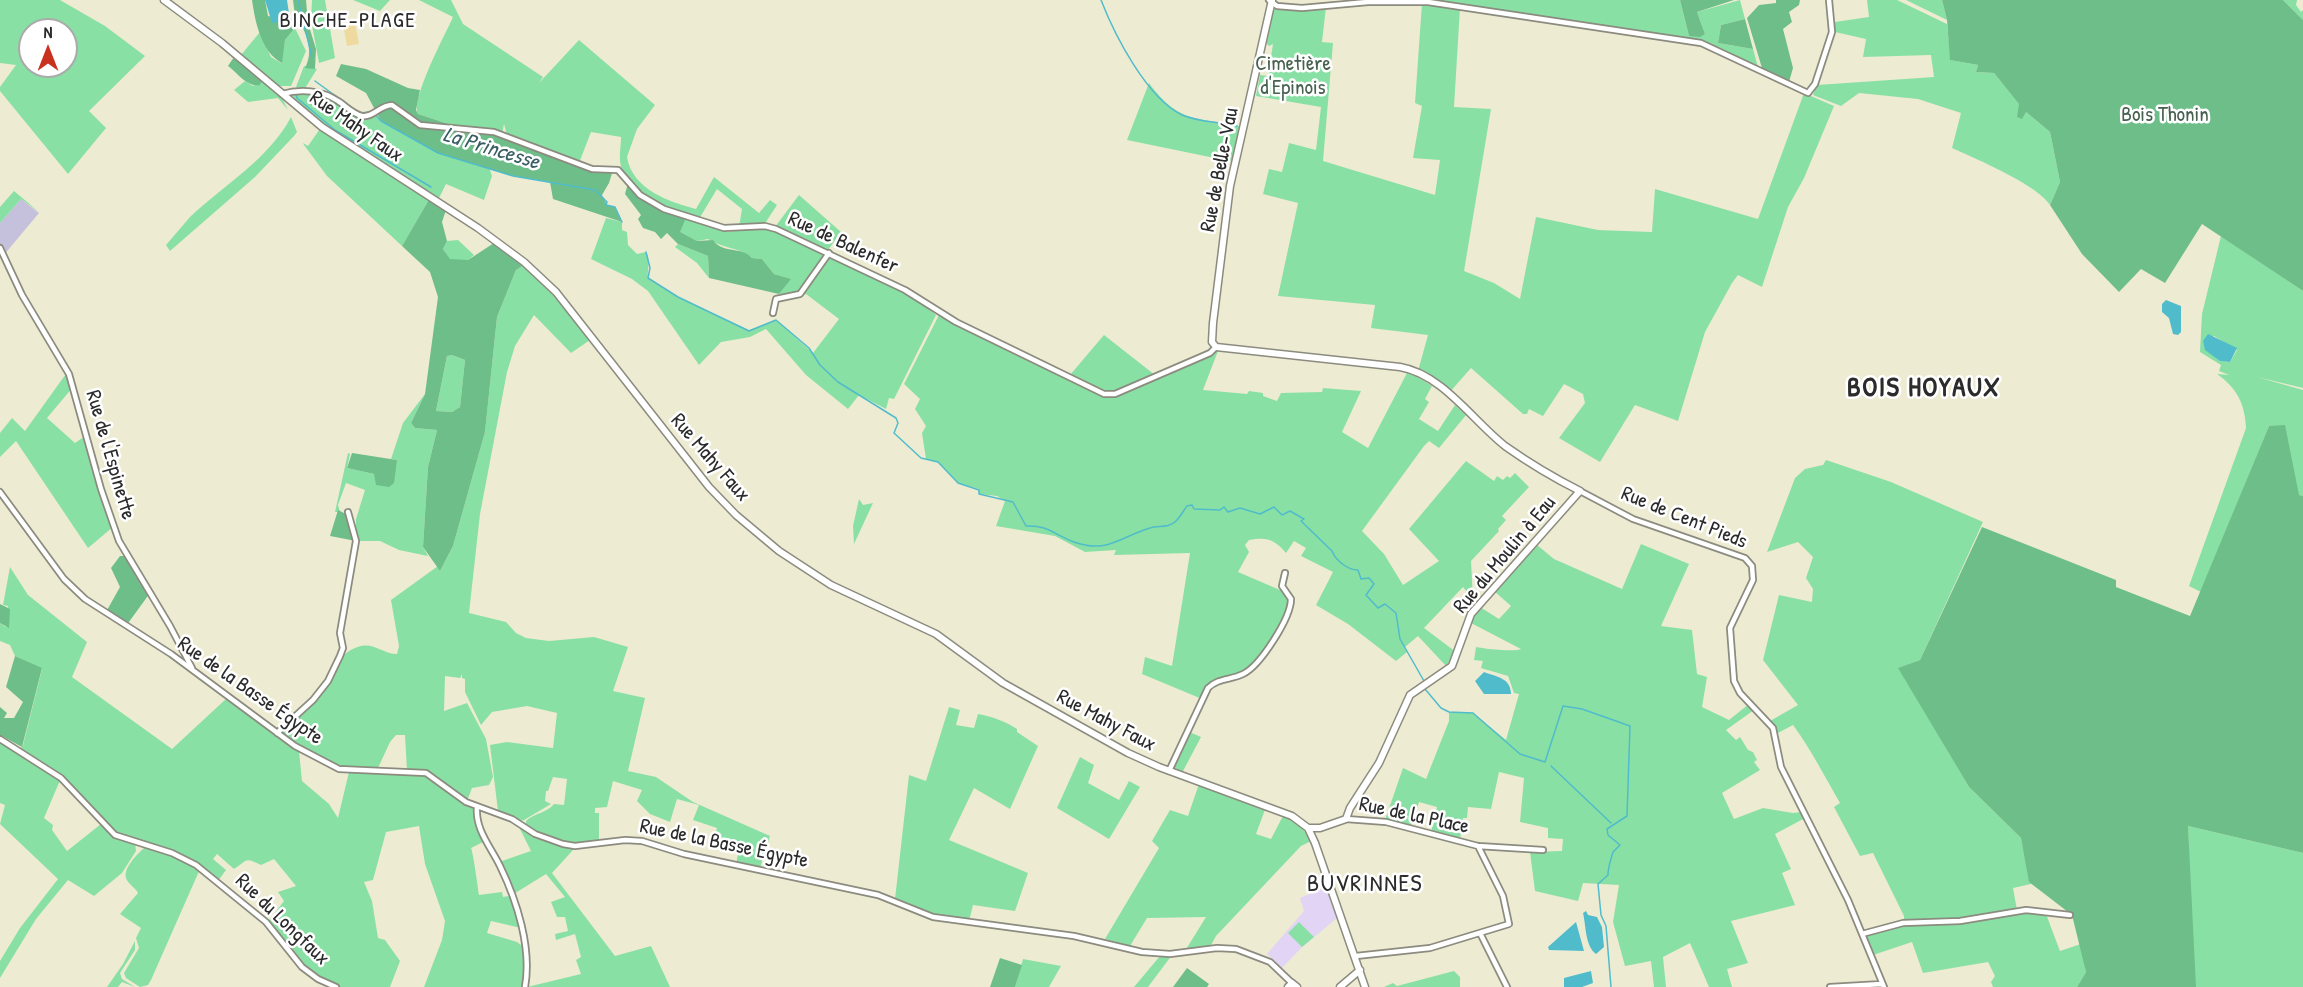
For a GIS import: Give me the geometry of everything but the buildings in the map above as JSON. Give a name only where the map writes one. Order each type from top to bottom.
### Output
[{"type":"street","name":"Rue Mahy Faux","points":[[164,0],[222,42],[332,134],[438,200],[535,271],[556,292],[709,487],[736,515],[779,551],[831,585],[936,634],[1003,683],[1128,753],[1169,771],[1283,812],[1308,828]]},
{"type":"street","points":[[1270,1],[1277,6],[1302,8],[1368,2],[1428,2],[1701,44],[1808,93],[1815,84],[1832,32],[1829,0]]},
{"type":"street","name":"Rue de Belle-Vau","points":[[1216,347],[1212,342],[1213,323],[1230,186],[1270,1]]},
{"type":"street","name":"Rue de Balenfer","points":[[282,94],[297,91],[324,94],[358,115],[373,112],[381,106],[392,105],[400,108],[420,125],[494,132],[592,169],[618,170],[640,195],[664,209],[724,228],[771,227],[905,290],[956,322],[1107,395],[1115,394],[1210,352],[1216,347]]},
{"type":"street","name":"Rue de l'Espinette","points":[[0,248],[22,295],[69,374],[101,489],[119,541],[170,626],[193,670]]},
{"type":"street","points":[[773,313],[776,299],[801,294],[829,253]]},
{"type":"street","name":"Rue de Cent Pieds","points":[[1216,347],[1400,367],[1416,372],[1449,395],[1506,446],[1580,491],[1633,519],[1740,556],[1750,563],[1753,580],[1730,628],[1734,681],[1740,693],[1773,728],[1781,767],[1848,900],[1883,985]]},
{"type":"street","name":"Rue du Moulin à Eau","points":[[1346,819],[1350,808],[1379,763],[1410,695],[1452,666],[1471,614],[1580,491]]},
{"type":"street","name":"Rue de la Basse Égypte","points":[[0,492],[76,591],[193,670],[308,754],[343,770],[426,773],[461,800],[512,819],[535,834],[563,844],[575,846],[625,840],[642,841],[684,854],[878,895],[933,917],[1074,936],[1156,954],[1217,948],[1242,950],[1270,962],[1292,986]]},
{"type":"street","points":[[277,733],[313,700],[328,681],[343,648],[340,633],[356,541],[348,512]]},
{"type":"street","points":[[1169,771],[1208,688],[1219,681],[1244,674],[1254,667],[1286,617],[1291,599],[1282,586],[1285,573]]},
{"type":"street","name":"Rue du Longfaux","points":[[0,739],[66,782],[115,835],[171,853],[196,865],[266,922],[302,966],[318,979],[336,987]]},
{"type":"street","points":[[477,807],[478,824],[503,872],[521,923],[528,963],[525,987]]},
{"type":"street","name":"Rue de la Place","points":[[1308,828],[1320,828],[1346,819],[1384,822],[1478,846],[1544,850]]},
{"type":"street","points":[[1308,828],[1356,956],[1365,987]]},
{"type":"street","points":[[1356,956],[1430,948],[1510,922],[1503,896],[1478,846]]},
{"type":"street","points":[[1862,934],[1903,923],[1960,921],[2026,910],[2070,915]]},
{"type":"street","points":[[1480,933],[1507,987]]},
{"type":"street","points":[[1340,987],[1360,970]]},
{"type":"street","points":[[1830,987],[1883,985]]},
{"type":"shaded area","points":[[21,199],[39,213],[3,256],[0,248],[0,223]]},
{"type":"shaded area","points":[[1326,887],[1337,918],[1301,948],[1282,968],[1267,954],[1304,911],[1300,898]]},
{"type":"green space","points":[[0,0],[60,0],[105,26],[145,56],[89,111],[106,128],[68,174],[0,91],[0,87],[16,65],[0,63]]},
{"type":"green space","points":[[252,0],[265,0],[268,16],[290,20],[291,18],[295,28],[285,40],[282,63],[264,44],[257,26]]},
{"type":"green space","points":[[293,0],[306,0],[308,23],[316,49],[315,69],[305,68],[309,54],[308,41],[297,15],[295,16]]},
{"type":"green space","points":[[312,0],[325,0],[335,58],[319,63],[311,20]]},
{"type":"green space","points":[[353,0],[390,0],[380,11]]},
{"type":"green space","points":[[419,0],[451,0],[463,24],[543,77],[539,83],[579,40],[655,105],[637,129],[627,157],[636,178],[653,192],[696,209],[714,177],[759,213],[770,200],[777,205],[764,225],[739,227],[742,209],[717,189],[699,219],[654,203],[627,181],[621,166],[621,137],[591,132],[579,163],[507,135],[504,124],[502,134],[461,128],[418,114],[419,95],[424,81],[453,17]]},
{"type":"green space","points":[[1424,0],[1680,0],[1689,36],[1705,34],[1697,12],[1740,0],[1745,19],[1721,25],[1718,43],[1753,49],[1758,67],[1708,43]]},
{"type":"green space","points":[[1680,0],[1734,0],[1697,12],[1705,34],[1700,37],[1689,36]]},
{"type":"green space","points":[[1776,0],[1800,0],[1799,5],[1789,12],[1792,22],[1783,29],[1793,68],[1789,82],[1762,68],[1747,18],[1759,5],[1776,3]]},
{"type":"green space","points":[[1867,0],[1897,0],[1947,24],[1951,60],[1978,65],[1976,72],[1994,73],[2026,112],[2050,132],[2060,182],[2050,205],[2033,189],[2020,181],[1952,148],[1961,113],[1918,99],[1859,93],[1841,106],[1813,95],[1817,85],[1934,77],[1931,55],[1863,57],[1866,39],[1835,32],[1835,22],[1869,17]]},
{"type":"green space","points":[[1906,0],[1942,0],[1947,20]]},
{"type":"green space","name":"Bois Thonin","points":[[1942,0],[2283,0],[2303,20],[2303,291],[2202,224],[2165,283],[2141,269],[2119,292],[2082,254],[2050,205],[2060,182],[2050,132],[2026,112],[2022,119],[2017,117],[2019,104],[1994,73],[1976,72],[1978,65],[1950,60],[1947,20]]},
{"type":"green space","points":[[2283,0],[2297,0],[2296,5],[2301,12],[2303,10],[2303,20]]},
{"type":"green space","name":"Cimetière d'Epinois","points":[[1422,3],[1460,8],[1454,107],[1491,109],[1464,271],[1494,283],[1520,299],[1536,217],[1598,230],[1652,232],[1655,189],[1758,219],[1804,93],[1834,106],[1804,178],[1788,207],[1762,287],[1738,275],[1732,283],[1705,332],[1678,421],[1635,405],[1600,462],[1559,438],[1585,403],[1583,394],[1564,384],[1543,416],[1529,409],[1527,414],[1523,414],[1471,368],[1449,393],[1418,371],[1428,335],[1371,328],[1375,305],[1278,296],[1298,203],[1263,194],[1269,169],[1282,172],[1289,143],[1316,150],[1321,107],[1256,96],[1260,75],[1268,76],[1273,44],[1269,46],[1266,43],[1273,10],[1326,7],[1322,42],[1333,43],[1323,161],[1435,195],[1440,160],[1413,158],[1422,106],[1415,103]]},
{"type":"green space","points":[[1745,19],[1753,49],[1718,43],[1721,25]]},
{"type":"green space","points":[[295,28],[306,51],[291,86],[278,86],[241,55],[260,32],[271,57],[281,63],[285,40]]},
{"type":"green space","points":[[234,57],[263,77],[260,85],[246,82],[228,66]]},
{"type":"green space","points":[[341,64],[366,69],[408,88],[420,90],[416,110],[418,114],[461,128],[485,130],[592,169],[613,170],[602,195],[607,205],[615,207],[622,222],[553,199],[550,182],[513,176],[438,153],[381,121],[366,93],[336,76]]},
{"type":"green space","points":[[304,66],[317,69],[304,90],[324,94],[358,115],[376,114],[381,121],[438,153],[489,167],[492,176],[484,200],[446,184],[438,200],[431,196],[402,246],[327,176],[304,145],[303,143],[308,146],[322,126],[292,99],[294,94],[300,90],[296,87]]},
{"type":"green space","points":[[263,77],[281,96],[288,110],[278,98],[248,102],[234,90],[245,81],[253,86]]},
{"type":"green space","points":[[1149,83],[1170,106],[1190,117],[1243,127],[1234,162],[1127,140]]},
{"type":"green space","points":[[291,117],[297,132],[294,136],[255,177],[170,251],[166,245],[190,217],[258,159],[282,132]]},
{"type":"green space","points":[[628,183],[634,191],[686,218],[680,232],[697,241],[713,240],[721,247],[743,252],[752,258],[762,259],[774,274],[791,279],[779,294],[709,278],[708,256],[678,244],[667,233],[661,239],[655,232],[643,228],[638,219],[641,215],[625,194]]},
{"type":"green space","points":[[14,191],[39,212],[21,199],[0,223],[0,207]]},
{"type":"green space","points":[[799,195],[841,232],[828,250],[775,227]]},
{"type":"green space","points":[[431,196],[447,207],[442,222],[447,241],[443,249],[450,259],[468,260],[494,243],[524,265],[516,270],[497,317],[485,432],[453,546],[440,571],[423,547],[428,467],[437,430],[415,428],[411,423],[425,394],[438,297],[430,272],[402,246]],"holes":[[[452,355],[465,360],[460,407],[452,412],[436,411],[447,356]]]},
{"type":"green space","points":[[606,218],[622,222],[622,230],[627,232],[628,245],[637,254],[646,252],[649,262],[648,278],[678,297],[749,330],[776,320],[813,353],[839,319],[806,294],[802,296],[830,256],[915,298],[936,315],[894,399],[889,398],[886,409],[859,395],[848,409],[806,375],[766,329],[750,337],[721,342],[699,365],[648,291],[632,279],[591,259]]},
{"type":"green space","points":[[686,218],[728,232],[761,227],[771,229],[825,254],[801,290],[796,294],[779,294],[790,279],[774,274],[762,259],[752,258],[743,252],[708,239],[697,241],[679,232]]},
{"type":"green space","points":[[2221,236],[2303,291],[2303,388],[2257,377],[2303,390],[2303,496],[2299,495],[2269,426],[2201,592],[2189,586],[2246,428],[2239,397],[2217,374],[2229,375],[2219,371],[2221,365],[2200,352],[2202,314]],"holes":[[[2214,336],[2237,350],[2230,362],[2220,361],[2204,343]]]},
{"type":"green space","points":[[458,240],[474,255],[468,260],[450,260],[443,249],[447,241]]},
{"type":"green space","points":[[678,244],[708,256],[709,278],[697,263],[675,247]]},
{"type":"green space","points":[[524,265],[553,292],[590,340],[571,353],[534,315],[515,346],[507,372],[480,514],[469,613],[506,622],[516,633],[526,638],[549,641],[594,637],[628,647],[613,691],[645,698],[628,771],[656,777],[693,802],[770,836],[760,868],[736,864],[740,844],[714,839],[717,828],[693,820],[699,805],[677,799],[670,822],[650,814],[637,801],[642,790],[613,781],[607,807],[595,808],[595,813],[599,813],[599,841],[560,841],[542,836],[526,825],[529,818],[554,804],[564,805],[567,779],[553,777],[546,791],[545,801],[551,804],[524,820],[520,821],[498,811],[490,745],[507,742],[553,748],[557,713],[527,706],[492,712],[481,725],[465,692],[465,679],[462,678],[462,674],[460,678],[445,676],[444,711],[467,703],[486,739],[493,777],[489,785],[472,788],[467,801],[430,773],[407,771],[405,735],[396,735],[390,742],[378,768],[352,769],[338,766],[310,753],[282,731],[309,705],[337,662],[352,649],[366,645],[397,654],[399,646],[391,600],[438,566],[440,571],[453,546],[485,432],[497,317],[516,270]]},
{"type":"green space","points":[[939,315],[1110,398],[1218,351],[1203,390],[1263,393],[1263,396],[1277,401],[1281,393],[1322,392],[1323,388],[1361,391],[1342,432],[1368,448],[1408,371],[1432,386],[1425,399],[1429,402],[1419,419],[1438,431],[1455,405],[1466,415],[1439,448],[1429,441],[1424,446],[1362,531],[1384,554],[1403,585],[1439,561],[1409,529],[1466,461],[1494,481],[1497,476],[1503,480],[1515,473],[1529,487],[1502,516],[1506,520],[1498,529],[1499,531],[1471,561],[1473,600],[1463,587],[1424,628],[1456,652],[1446,666],[1418,636],[1405,647],[1407,652],[1396,661],[1348,624],[1316,605],[1333,572],[1301,556],[1306,548],[1294,541],[1286,553],[1270,540],[1255,539],[1249,540],[1245,545],[1249,552],[1238,572],[1287,593],[1290,599],[1284,620],[1252,666],[1240,674],[1218,680],[1202,699],[1142,674],[1145,657],[1172,666],[1190,553],[1114,555],[1116,550],[1085,552],[1055,536],[996,526],[1005,501],[997,496],[979,494],[979,489],[958,483],[938,462],[926,459],[922,433],[926,426],[915,409],[920,399],[904,384]]},
{"type":"green space","points":[[1104,335],[1155,375],[1129,387],[1112,391],[1096,387],[1070,375]]},
{"type":"green space","points":[[452,355],[465,360],[460,407],[452,412],[436,411],[447,356]]},
{"type":"green space","points":[[68,371],[73,387],[47,418],[75,443],[88,434],[113,527],[88,548],[16,441],[0,457],[0,433],[12,418],[25,431]]},
{"type":"green space","points":[[425,394],[411,423],[415,428],[437,430],[428,467],[423,547],[428,556],[399,550],[380,541],[356,541],[356,519],[365,490],[346,483],[338,505],[340,512],[335,512],[348,453],[350,454],[347,468],[374,474],[397,460],[391,459],[403,423]]},
{"type":"green space","points":[[2285,425],[2299,495],[2303,496],[2303,853],[2188,826],[2196,987],[2077,987],[2086,972],[2072,915],[2029,882],[2021,838],[1969,787],[1898,668],[1920,660],[1982,527],[2116,580],[2116,587],[2190,616],[2269,426]]},
{"type":"green space","points":[[352,453],[397,460],[394,483],[389,487],[376,485],[374,474],[347,468]]},
{"type":"green space","points":[[1826,460],[1891,482],[1983,522],[1920,660],[1899,668],[1969,787],[2021,838],[2031,884],[2013,888],[2017,910],[1970,919],[1904,922],[1904,916],[1873,853],[1860,856],[1834,807],[1840,803],[1800,735],[1793,725],[1776,734],[1770,721],[1798,705],[1763,660],[1779,595],[1812,602],[1813,589],[1806,578],[1813,557],[1798,542],[1767,552],[1795,478],[1805,469],[1823,465]]},
{"type":"green space","points":[[859,499],[863,505],[873,503],[854,544],[853,526]]},
{"type":"green space","points":[[338,510],[350,516],[356,541],[330,536]]},
{"type":"green space","points":[[1641,544],[1689,564],[1661,626],[1692,630],[1697,674],[1707,677],[1702,707],[1729,720],[1749,704],[1754,710],[1726,730],[1736,740],[1740,737],[1748,750],[1753,752],[1757,760],[1754,762],[1760,770],[1722,793],[1734,819],[1763,808],[1793,813],[1802,812],[1805,818],[1775,834],[1791,869],[1782,873],[1795,905],[1731,921],[1748,963],[1727,969],[1732,987],[1709,987],[1690,943],[1663,957],[1666,987],[1654,987],[1651,961],[1625,966],[1613,922],[1619,885],[1583,883],[1578,901],[1535,891],[1530,852],[1562,851],[1563,839],[1548,838],[1548,828],[1520,822],[1524,778],[1499,772],[1491,809],[1468,807],[1467,818],[1463,818],[1460,840],[1431,832],[1437,807],[1419,802],[1411,827],[1385,820],[1403,768],[1426,779],[1449,721],[1449,712],[1473,713],[1506,740],[1519,694],[1514,693],[1508,676],[1481,668],[1483,661],[1474,660],[1476,647],[1521,649],[1469,622],[1480,607],[1499,619],[1511,606],[1494,591],[1537,545],[1554,559],[1622,589]]},
{"type":"green space","points":[[120,556],[126,556],[150,593],[126,626],[106,612],[120,587],[111,568]]},
{"type":"green space","points":[[10,567],[28,595],[87,642],[72,677],[172,749],[227,698],[299,751],[302,781],[329,804],[338,818],[349,772],[424,775],[473,807],[476,821],[485,841],[471,848],[479,895],[502,892],[503,897],[509,896],[521,928],[491,921],[487,933],[517,942],[525,948],[524,987],[424,987],[442,940],[445,921],[425,864],[419,826],[386,832],[373,880],[364,882],[372,901],[378,938],[385,940],[400,961],[390,987],[339,987],[328,984],[307,970],[268,922],[284,901],[278,892],[296,886],[274,859],[261,865],[246,861],[234,869],[217,854],[213,859],[226,870],[218,881],[198,865],[116,834],[61,778],[44,818],[53,825],[52,830],[67,851],[101,824],[120,839],[135,843],[136,851],[122,873],[94,896],[68,880],[36,919],[0,978],[0,961],[20,928],[58,879],[0,824],[5,805],[0,803],[0,739],[20,750],[23,745],[42,669],[15,656],[10,645],[0,641],[0,623],[6,627],[8,606],[3,605]]},
{"type":"green space","points":[[0,604],[10,609],[9,628],[0,623]]},
{"type":"green space","points":[[15,656],[42,668],[22,747],[0,735],[0,707],[7,713],[4,718],[14,718],[23,702],[6,687]]},
{"type":"green space","points":[[949,707],[960,710],[956,725],[974,728],[978,714],[988,716],[1013,726],[1017,732],[1038,746],[1010,809],[974,788],[949,840],[1028,873],[1015,911],[973,905],[969,921],[927,914],[895,899],[909,775],[926,781]]},
{"type":"green space","points":[[1187,731],[1201,737],[1182,773],[1172,767]]},
{"type":"green space","points":[[1080,757],[1094,765],[1088,783],[1119,800],[1129,781],[1140,787],[1109,839],[1057,808]]},
{"type":"green space","points":[[1199,784],[1266,807],[1256,834],[1271,839],[1284,814],[1302,828],[1311,841],[1301,846],[1216,936],[1210,947],[1185,951],[1206,917],[1147,918],[1130,946],[1105,939],[1159,848],[1152,841],[1170,810],[1188,816]]},
{"type":"green space","points":[[517,823],[537,837],[572,848],[573,850],[552,873],[615,956],[651,946],[670,987],[527,987],[581,974],[576,960],[581,957],[575,934],[556,940],[555,934],[568,931],[565,917],[557,917],[551,902],[565,897],[546,874],[512,895],[499,862],[531,851]]},
{"type":"green space","points":[[2188,826],[2303,853],[2303,987],[2193,987]]},
{"type":"green space","points":[[146,846],[170,854],[200,869],[151,980],[148,985],[140,987],[126,978],[124,973],[139,948],[136,938],[141,928],[120,914],[138,893],[126,878],[127,869]]},
{"type":"green space","points":[[2023,912],[2046,914],[2060,951],[2081,944],[2086,972],[2077,987],[1993,987],[1991,982],[1995,976],[1988,962],[1923,973],[1912,942],[1873,955],[1865,936],[1901,924],[1955,922]]},
{"type":"green space","points":[[1299,922],[1314,937],[1302,947],[1288,933]]},
{"type":"green space","points":[[135,941],[135,950],[120,973],[122,979],[135,987],[122,982],[118,987],[107,987],[123,964]]},
{"type":"green space","points":[[1172,955],[1148,987],[1134,987],[1160,956]]},
{"type":"green space","points":[[1000,958],[1022,965],[1015,987],[990,987]]},
{"type":"green space","points":[[1023,959],[1061,966],[1049,987],[1015,987]]},
{"type":"green space","points":[[1187,968],[1209,984],[1207,987],[1173,987]]},
{"type":"green space","points":[[1454,971],[1460,977],[1460,987],[1384,987],[1393,983],[1397,986]]},
{"type":"sand","points":[[355,23],[359,44],[347,46],[343,24]]},
{"type":"water","points":[[265,0],[287,0],[290,20],[272,23]]},
{"type":"water","points":[[2166,300],[2181,306],[2181,332],[2178,335],[2173,334],[2169,318],[2162,312],[2162,304]]},
{"type":"water","points":[[2208,334],[2237,348],[2230,362],[2220,361],[2205,350],[2203,341]]},
{"type":"water","points":[[1484,672],[1506,681],[1511,694],[1484,694],[1475,681]]},
{"type":"water","points":[[1586,911],[1588,915],[1597,917],[1602,927],[1604,947],[1596,954],[1586,935],[1583,913]]},
{"type":"water","points":[[1576,922],[1584,951],[1549,950],[1548,947]]},
{"type":"water","points":[[1591,971],[1593,983],[1582,987],[1564,987],[1564,978]]},
{"type":"waterway","name":"La Princesse","points":[[298,0],[312,57]]},
{"type":"waterway","points":[[1101,0],[1134,65],[1169,107],[1182,115],[1202,121],[1237,126]]},
{"type":"waterway","name":"La Princesse","points":[[315,81],[344,102]]},
{"type":"waterway","points":[[296,94],[297,98],[335,130],[431,187]]},
{"type":"waterway","name":"La Princesse","points":[[350,107],[360,113],[370,112]]},
{"type":"waterway","name":"La Princesse","points":[[375,114],[381,121],[438,153],[513,176],[595,190],[607,202],[606,205],[615,207],[622,222]]},
{"type":"waterway","name":"La Princesse","points":[[646,252],[650,268],[648,278],[678,297],[749,331],[776,320],[809,348],[820,365],[838,382],[896,418],[898,423],[894,433],[921,458],[938,462],[958,483],[979,490],[979,494],[1013,502],[1026,526],[1040,527],[1074,542],[1096,546],[1113,543],[1150,528],[1170,525],[1187,506],[1192,505],[1194,509],[1220,510],[1224,507],[1228,512],[1240,508],[1260,514],[1274,507],[1282,515],[1290,511],[1304,519],[1301,521],[1332,551],[1339,561],[1346,567],[1358,570],[1361,579],[1369,578],[1374,584],[1366,595],[1378,608],[1385,604],[1396,613],[1400,639],[1424,681]]},
{"type":"waterway","name":"La Princesse","points":[[1425,689],[1441,708],[1449,712],[1473,713],[1520,754],[1545,762],[1563,706],[1582,709],[1630,726],[1627,816],[1607,829],[1608,835],[1620,845],[1613,852],[1608,875],[1598,884],[1601,915],[1606,926],[1611,987]]},
{"type":"waterway","points":[[1551,766],[1611,823]]},
{"type":"district","name":"BINCHE-PLAGE","points":[[348,21]]},
{"type":"district","name":"BOIS HOYAUX","points":[[1924,389]]},
{"type":"district","name":"BUVRINNES","points":[[1365,885]]}]
